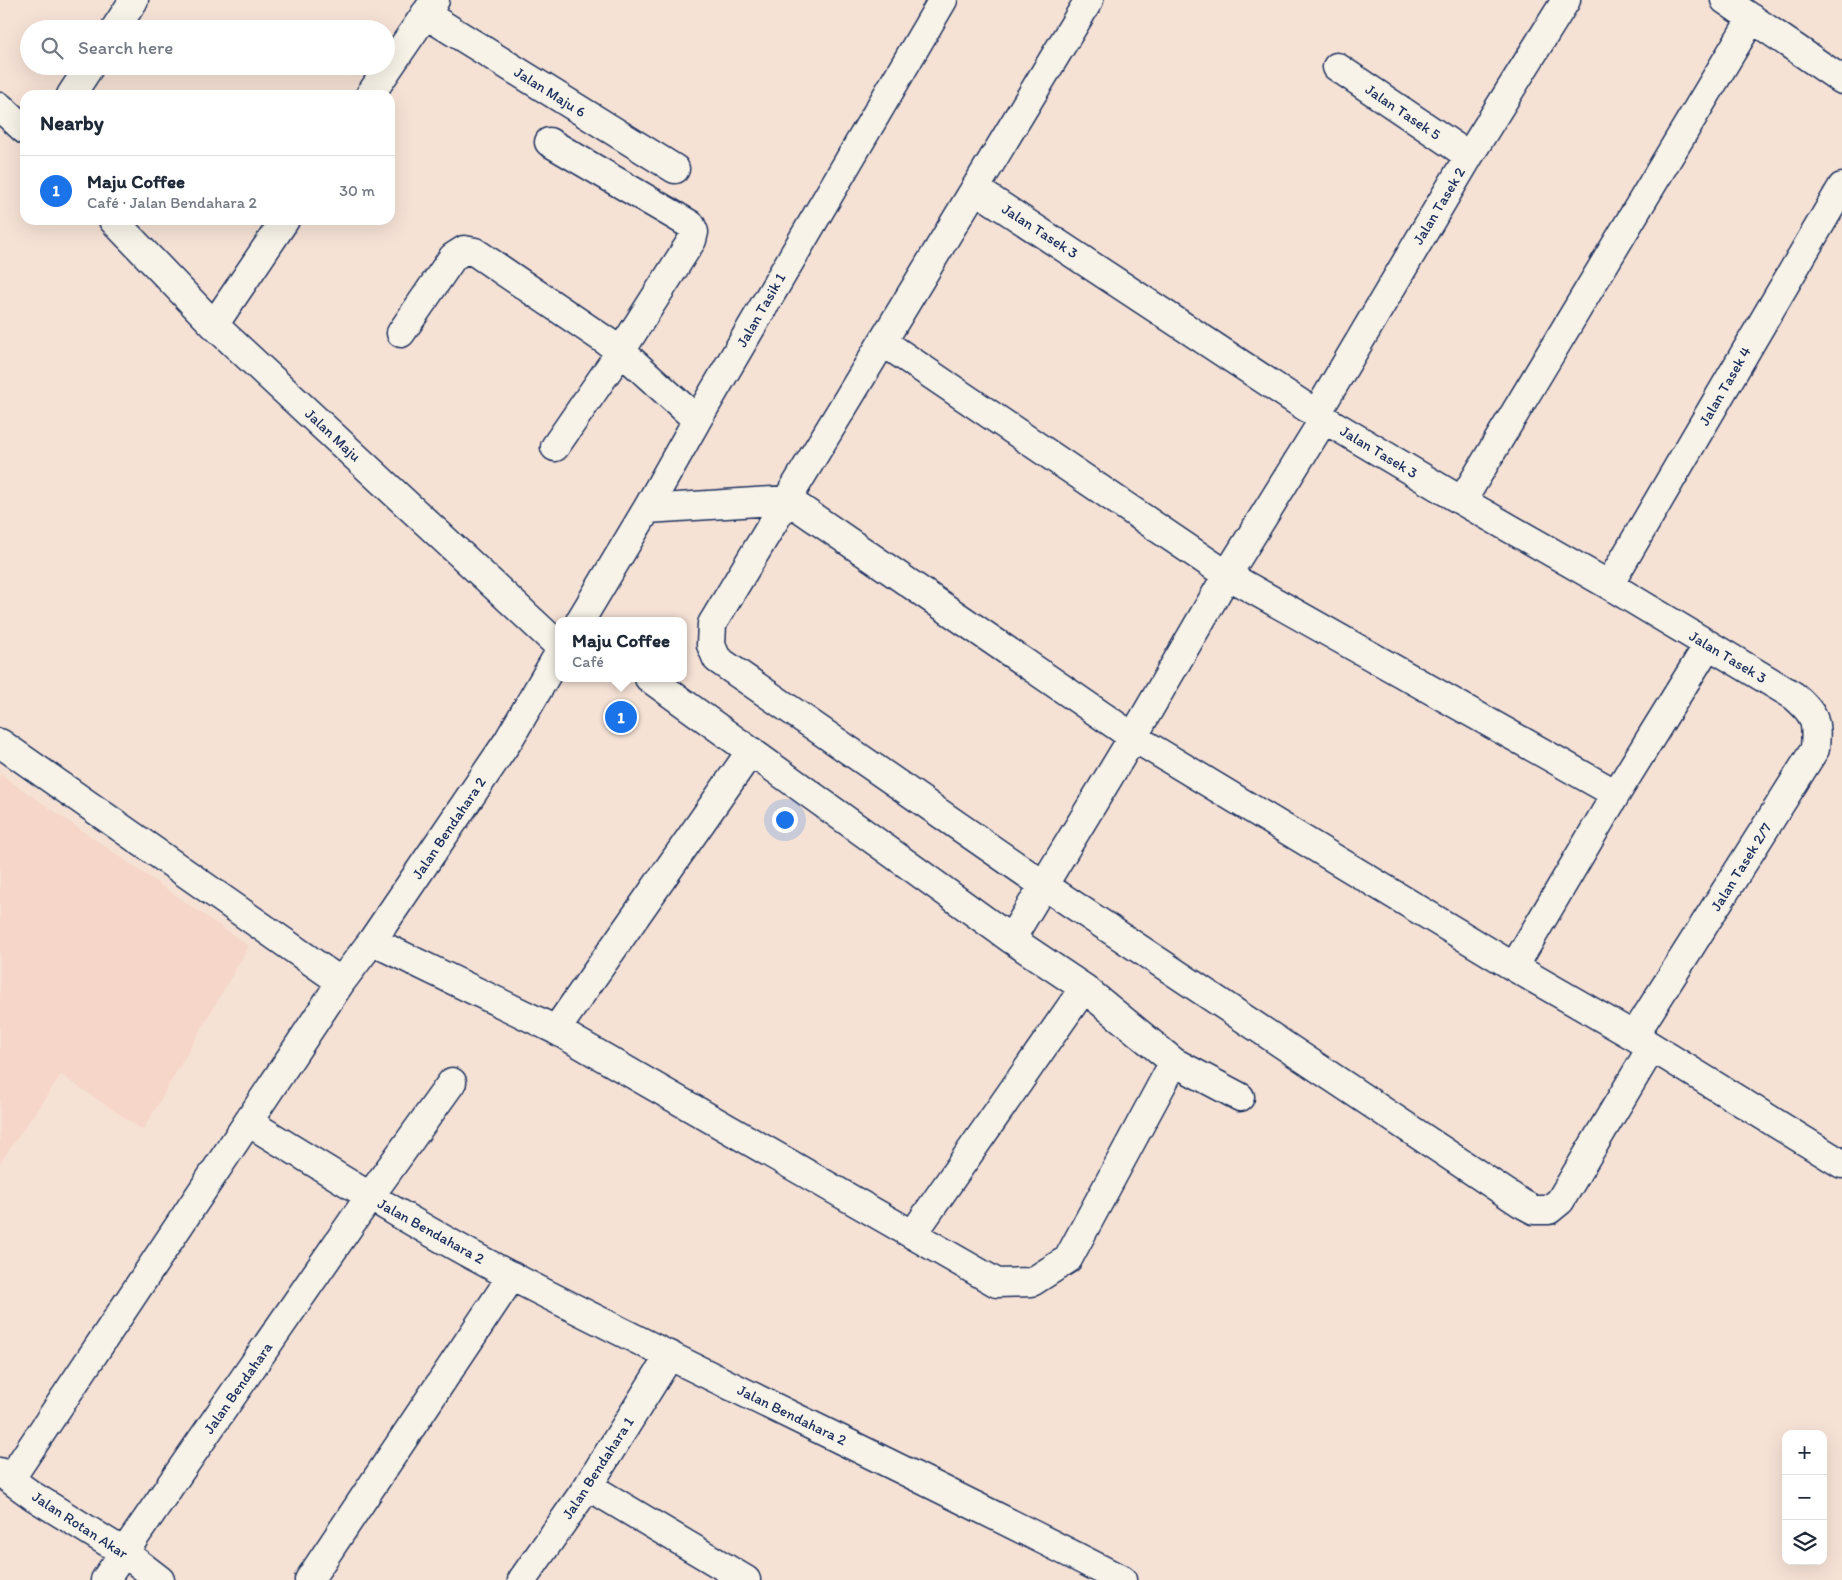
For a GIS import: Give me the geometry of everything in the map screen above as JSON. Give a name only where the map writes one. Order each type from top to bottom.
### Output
[{"type":"street","points":[[121,20],[134,0]]},
{"type":"street","name":"Jalan Tasik 1","points":[[582,617],[647,510],[697,420],[943,0]]},
{"type":"street","points":[[788,500],[1089,0]]},
{"type":"street","name":"Jalan Tasek 2","points":[[1011,938],[1042,884],[1133,737],[1320,416],[1468,156],[1566,0]]},
{"type":"street","points":[[1725,0],[1842,80]]},
{"type":"street","points":[[395,58],[430,7]]},
{"type":"street","name":"Jalan Maju 6","points":[[430,7],[675,169]]},
{"type":"street","points":[[1462,501],[1752,18]]},
{"type":"street","name":"Jalan Tasek 5","points":[[1337,67],[1468,156]]},
{"type":"street","points":[[74,90],[84,75]]},
{"type":"street","points":[[373,90],[384,75]]},
{"type":"street","points":[[0,107],[20,125]]},
{"type":"street","points":[[549,142],[692,225],[694,232],[692,240],[621,351],[554,446]]},
{"type":"street","name":"Jalan Tasek 4","points":[[1609,585],[1842,187]]},
{"type":"street","name":"Jalan Tasek 3","points":[[976,189],[1320,416],[1794,696]]},
{"type":"street","name":"Jalan Maju","points":[[118,225],[214,325],[555,642]]},
{"type":"street","points":[[214,325],[282,225]]},
{"type":"street","points":[[401,333],[453,257],[464,250],[475,252],[621,351],[697,420]]},
{"type":"street","points":[[883,342],[1227,575],[1616,794]]},
{"type":"street","points":[[647,510],[788,500],[1133,737],[1514,967],[1643,1042],[1842,1164]]},
{"type":"street","name":"Jalan Tasek 2/7","points":[[788,500],[712,624],[711,645],[717,659],[1042,884],[1534,1210],[1549,1210],[1560,1201],[1643,1042],[1815,749],[1817,726],[1808,709],[1794,696]]},
{"type":"street","points":[[1514,967],[1616,794],[1708,646]]},
{"type":"street","name":"Jalan Bendahara 2","points":[[555,661],[508,741],[372,941],[341,982],[248,1122],[370,1196],[512,1276],[1010,1522],[1122,1580]]},
{"type":"street","points":[[655,682],[1011,938],[1084,988],[1174,1062],[1240,1097]]},
{"type":"street","points":[[0,743],[341,982]]},
{"type":"street","points":[[556,1030],[751,751]]},
{"type":"street","points":[[372,941],[556,1030],[997,1283],[1032,1282],[1068,1259],[1174,1062]]},
{"type":"street","points":[[912,1234],[1084,988]]},
{"type":"street","name":"Jalan Bendahara","points":[[105,1580],[370,1196],[452,1082]]},
{"type":"street","points":[[5,1475],[248,1122]]},
{"type":"street","points":[[309,1580],[512,1276]]},
{"type":"street","name":"Jalan Bendahara 1","points":[[522,1580],[588,1486],[670,1355]]},
{"type":"street","name":"Jalan Rotan Akar","points":[[5,1475],[33,1496],[125,1553],[160,1580]]},
{"type":"street","points":[[588,1486],[746,1580]]},
{"type":"shaded area","points":[[0,774],[249,946],[143,1130],[61,1075],[0,1163]]},
{"type":"place","name":"Maju Coffee","points":[[621,717]]}]
